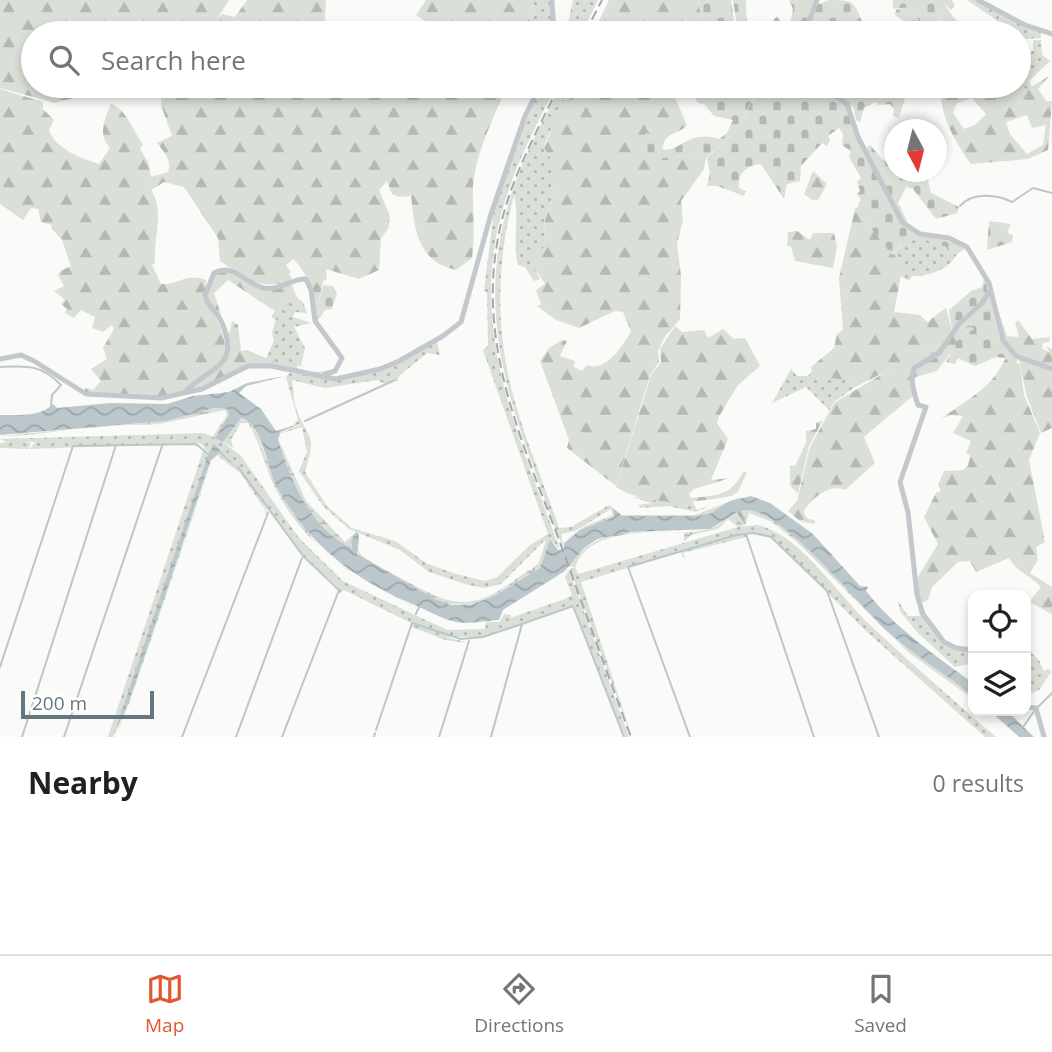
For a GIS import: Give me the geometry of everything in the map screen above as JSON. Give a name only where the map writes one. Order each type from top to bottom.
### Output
[{"type":"street","points":[[552,0],[553,21]]},
{"type":"street","points":[[809,21],[817,0]]},
{"type":"street","points":[[978,0],[1017,21]]},
{"type":"street","points":[[1031,27],[1052,34]]},
{"type":"street","points":[[0,359],[21,355],[78,390],[94,396],[160,398],[212,385],[248,366],[271,366],[289,372],[342,379],[387,366],[443,336],[461,322],[491,214],[525,116],[534,98]]},
{"type":"street","points":[[837,98],[847,104],[858,137],[902,222],[920,234],[949,238],[967,247],[987,279],[998,332],[1008,347],[1020,358],[1052,369]]},
{"type":"street","points":[[183,394],[222,366],[226,358],[224,326],[205,295],[214,273],[222,269],[234,272],[262,288],[286,286],[306,279],[311,290],[315,321],[342,358],[335,372],[320,375]]},
{"type":"street","points":[[968,649],[956,648],[944,642],[920,608],[908,512],[900,482],[926,407],[918,405],[912,377],[914,368],[939,353],[959,324],[990,291]]},
{"type":"street","points":[[1031,708],[1036,708],[1044,737]]},
{"type":"green space","points":[[0,0],[229,0],[216,21],[21,21],[21,94],[0,88]]},
{"type":"green space","points":[[247,0],[326,0],[326,21],[215,21],[222,14],[235,17]]},
{"type":"green space","points":[[426,0],[533,0],[531,21],[425,21],[416,15]]},
{"type":"green space","points":[[533,0],[551,0],[552,21],[531,21]]},
{"type":"green space","points":[[573,0],[598,0],[588,21],[569,21]]},
{"type":"green space","points":[[609,0],[698,0],[702,21],[599,21]]},
{"type":"green space","points":[[698,0],[731,0],[734,21],[702,21]]},
{"type":"green space","points":[[733,0],[746,0],[747,21],[736,21]]},
{"type":"green space","points":[[789,0],[816,0],[808,21],[791,21],[793,9]]},
{"type":"green space","points":[[829,0],[849,2],[858,11],[862,21],[811,21],[816,5]]},
{"type":"green space","points":[[893,0],[952,0],[955,6],[951,10],[942,1],[940,4],[944,13],[939,16],[940,21],[919,21],[909,7],[893,9]]},
{"type":"green space","points":[[942,0],[958,21],[941,21],[939,16],[944,13],[939,5]]},
{"type":"green space","points":[[967,0],[977,0],[1019,21],[998,21]]},
{"type":"green space","points":[[908,6],[919,21],[903,21],[895,15],[896,10]]},
{"type":"green space","points":[[1031,27],[1041,32],[1041,38],[1031,39]]},
{"type":"green space","points":[[1033,40],[1041,40],[1042,55],[1050,61],[1031,79],[1031,51]]},
{"type":"green space","points":[[1049,76],[1038,89],[1046,101],[1052,101],[1048,150],[1028,159],[971,164],[944,115],[942,98],[972,98],[997,98],[1031,98],[1031,87]],"holes":[[[972,98],[986,114],[975,125],[964,129],[953,113],[957,103]],[[1027,115],[1032,128],[1046,125],[1043,145],[1027,154],[1010,134],[1006,122]]]},
{"type":"green space","points":[[0,89],[21,95],[21,98],[43,102],[43,109],[54,120],[49,130],[52,137],[63,148],[99,164],[110,148],[103,132],[111,103],[126,116],[143,144],[140,149],[149,164],[151,177],[168,172],[169,168],[167,156],[157,143],[172,136],[161,105],[161,98],[502,98],[476,167],[472,258],[456,270],[433,259],[425,251],[416,231],[411,196],[399,197],[392,194],[387,181],[379,190],[390,216],[388,229],[381,238],[379,270],[359,279],[326,269],[327,279],[323,281],[318,305],[319,319],[316,320],[310,286],[293,259],[286,265],[293,281],[290,283],[268,284],[245,278],[220,261],[218,238],[184,187],[164,182],[151,190],[158,216],[155,263],[152,265],[161,284],[194,277],[206,280],[206,291],[224,337],[224,361],[183,394],[170,397],[83,392],[86,388],[93,390],[101,381],[91,369],[107,359],[103,348],[114,329],[112,325],[103,332],[92,328],[95,317],[81,310],[74,318],[65,313],[67,309],[61,304],[65,300],[54,291],[64,286],[58,275],[60,271],[71,266],[62,240],[51,228],[52,225],[41,222],[38,209],[31,208],[23,220],[0,204]]},
{"type":"green space","points":[[37,98],[74,98],[55,103]]},
{"type":"green space","points":[[536,98],[550,98],[524,151],[508,192],[496,239],[491,285],[493,330],[501,374],[527,462],[560,550],[550,539],[544,541],[501,584],[485,588],[429,572],[400,550],[349,529],[323,506],[299,471],[307,452],[302,427],[279,434],[301,424],[293,425],[298,420],[286,377],[289,373],[343,380],[359,373],[381,370],[437,341],[440,355],[427,353],[399,376],[397,382],[395,379],[385,384],[377,380],[325,388],[292,380],[295,405],[311,443],[305,472],[327,506],[352,528],[395,541],[426,563],[484,581],[496,578],[530,545],[548,534],[483,350],[488,346],[487,292],[484,291],[494,210],[519,136]]},
{"type":"green space","points":[[555,98],[570,98],[544,148],[550,154],[557,184],[544,224],[546,248],[534,250],[534,267],[540,279],[534,281],[525,267],[518,265],[514,195],[504,247],[500,298],[508,376],[525,434],[559,528],[571,527],[609,505],[611,509],[575,531],[561,534],[564,549],[514,409],[499,346],[496,314],[495,281],[506,213],[530,148]]},
{"type":"green space","points":[[675,98],[687,125],[665,140],[655,139],[641,145],[675,156],[706,158],[704,169],[681,201],[683,220],[677,244],[681,276],[680,319],[664,338],[658,351],[659,362],[650,375],[616,486],[567,448],[569,440],[540,361],[549,348],[562,340],[567,341],[560,356],[575,361],[574,367],[582,371],[587,365],[607,362],[631,331],[623,312],[615,311],[579,328],[556,320],[537,306],[541,304],[536,290],[545,284],[534,267],[534,250],[546,248],[544,224],[557,184],[551,160],[544,148],[563,101]]},
{"type":"green space","points":[[695,98],[753,98],[736,131],[706,158],[675,156],[674,160],[655,160],[641,145],[646,133],[665,140],[662,149],[668,150],[692,139],[719,139],[727,133],[733,120],[714,116],[704,104],[698,103]]},
{"type":"green space","points":[[754,98],[836,98],[845,102],[872,168],[898,218],[912,229],[966,248],[957,254],[932,241],[915,240],[899,247],[892,255],[870,227],[858,204],[861,200],[857,194],[860,191],[857,182],[861,178],[849,157],[851,151],[842,145],[843,134],[839,128],[828,136],[830,141],[827,146],[822,143],[801,166],[800,181],[787,184],[784,199],[761,164],[747,168],[741,174],[739,188],[746,191],[744,196],[718,186],[707,186],[710,174],[707,158],[736,131]]},
{"type":"green space","points":[[838,98],[905,98],[899,118],[893,116],[894,109],[890,104],[878,105],[876,102],[864,108],[860,122],[856,120],[853,106],[850,108]]},
{"type":"green space","points":[[870,145],[884,160],[884,182],[928,182],[931,193],[959,207],[957,213],[936,219],[913,189],[906,187],[898,203],[907,221],[905,224],[865,149]]},
{"type":"green space","points":[[813,171],[827,184],[818,200],[812,200],[804,194]]},
{"type":"green space","points":[[859,206],[870,227],[903,265],[894,312],[920,315],[927,322],[946,308],[952,331],[943,343],[855,387],[848,380],[813,376],[811,367],[834,348],[837,334],[843,330],[839,278],[855,209]]},
{"type":"green space","points":[[989,221],[1011,224],[1007,232],[1013,236],[1012,242],[987,250]]},
{"type":"green space","points":[[797,231],[810,240],[813,233],[834,233],[837,247],[833,268],[795,261],[791,247],[787,246],[788,232]]},
{"type":"green space","points":[[917,238],[940,243],[957,254],[944,268],[912,276],[909,281],[899,275],[892,255],[905,242]]},
{"type":"green space","points":[[226,271],[263,288],[292,285],[297,298],[280,304],[276,320],[271,317],[275,311],[228,280],[214,293],[224,324],[206,296],[214,274]]},
{"type":"green space","points":[[985,276],[988,293],[952,331],[949,310],[971,291],[982,287]]},
{"type":"green space","points":[[323,285],[333,286],[337,293],[332,309],[325,310],[319,319],[318,306]]},
{"type":"green space","points":[[990,294],[999,337],[1018,361],[1011,364],[1005,358],[996,357],[975,366],[958,358],[955,364],[946,362],[960,336],[974,329],[970,325],[954,331]]},
{"type":"green space","points":[[297,298],[303,302],[307,313],[295,312],[293,317],[311,323],[294,327],[305,348],[301,365],[305,368],[298,365],[296,368],[310,372],[334,371],[316,374],[298,372],[266,359],[274,340],[272,333],[280,304]]},
{"type":"green space","points":[[997,307],[1007,336],[1019,337],[1015,322],[1019,321],[1032,339],[1050,337],[1049,342],[1043,343],[1042,348],[1050,353],[1046,346],[1052,349],[1052,368],[1020,358],[1003,340]]},
{"type":"green space","points":[[232,321],[238,325],[241,351],[247,350],[281,365],[256,364],[186,393],[225,362],[226,333],[230,332]]},
{"type":"green space","points":[[970,325],[974,329],[965,333],[937,371],[912,378],[914,395],[864,437],[875,463],[845,490],[827,490],[811,502],[803,512],[808,519],[815,520],[814,524],[800,521],[788,511],[797,501],[810,447],[834,403],[899,364],[942,344],[954,331]]},
{"type":"green space","points":[[675,326],[682,332],[704,330],[708,338],[723,329],[734,339],[745,338],[760,366],[738,385],[718,418],[717,423],[728,439],[711,480],[730,478],[694,489],[689,494],[691,498],[722,493],[733,486],[743,472],[747,472],[738,492],[731,496],[672,502],[642,498],[616,487],[651,375],[661,362],[660,349]]},
{"type":"green space","points":[[1005,358],[1020,364],[1024,395],[1040,433],[1029,460],[1045,542],[1036,547],[1038,560],[1030,573],[1052,587],[1052,614],[1031,603],[1041,587],[1009,558],[976,572],[970,561],[958,562],[932,587],[928,600],[919,604],[916,580],[938,544],[924,517],[936,493],[941,491],[938,485],[944,471],[963,470],[968,466],[970,455],[966,453],[971,441],[953,433],[963,416],[951,415],[941,419],[986,385]]},
{"type":"green space","points":[[1019,358],[1052,370],[1052,428],[1041,433],[1026,394]]},
{"type":"green space","points":[[791,369],[797,376],[808,376],[813,370],[848,380],[855,387],[834,402],[829,410],[806,387],[772,403]]},
{"type":"green space","points":[[214,408],[227,409],[229,413],[215,438],[213,436],[227,415],[225,410],[159,424],[117,425],[166,421]]},
{"type":"green space","points":[[241,418],[249,422],[258,435],[276,485],[315,542],[285,506],[248,423],[241,423],[231,440],[233,448],[223,442]]},
{"type":"green space","points":[[823,420],[809,446],[798,493],[790,486],[790,465],[795,466],[806,443],[806,431],[816,429],[816,423]]},
{"type":"green space","points":[[74,429],[29,435],[0,436]]},
{"type":"green space","points":[[204,433],[220,440],[241,456],[299,538],[343,581],[447,630],[485,629],[486,622],[500,622],[504,614],[511,615],[510,618],[565,599],[572,595],[565,577],[569,570],[629,737],[625,737],[573,605],[483,637],[447,637],[468,643],[445,640],[412,627],[413,624],[442,634],[411,623],[344,590],[338,594],[339,588],[303,555],[251,484],[268,512],[265,515],[266,511],[241,474],[217,455],[212,461],[130,701],[115,737],[214,455],[219,453],[247,478],[216,447],[209,453],[200,443],[30,449],[35,442],[22,442],[31,443],[28,449],[0,448],[0,443],[7,442],[0,439]]},
{"type":"green space","points":[[278,439],[306,501],[345,542],[356,532],[351,540],[352,548],[325,529],[304,502]]},
{"type":"green space","points":[[203,451],[209,455],[113,737],[108,737]]},
{"type":"green space","points":[[633,497],[692,501],[697,510],[709,506],[696,512],[668,506],[641,508],[638,505],[651,503]]},
{"type":"green space","points":[[741,497],[711,513],[694,517],[621,516],[614,509],[614,517],[580,530],[563,541],[585,526],[613,515],[609,505],[622,515],[695,515]]},
{"type":"green space","points":[[745,509],[764,515],[784,528],[825,565],[898,641],[949,676],[968,695],[908,652],[796,541],[772,522],[749,513],[745,526],[741,514]]},
{"type":"green space","points":[[737,512],[743,526],[738,527],[728,519],[718,529],[691,535],[684,542],[684,533],[674,533],[713,528]]},
{"type":"green space","points":[[757,525],[788,540],[818,568],[872,627],[968,713],[968,716],[972,716],[996,737],[985,737],[867,632],[771,537],[745,533],[746,537],[683,553],[685,560],[681,552],[581,582],[632,737],[570,569],[575,567],[578,574],[738,527]]},
{"type":"green space","points":[[653,532],[606,539],[582,554],[575,567],[569,566],[584,550],[600,540],[616,534]]},
{"type":"green space","points":[[359,534],[358,549],[366,559],[423,590],[462,602],[486,597],[533,568],[538,563],[546,540],[550,539],[540,568],[487,600],[471,605],[447,604],[435,599],[360,556],[355,548]]},
{"type":"green space","points":[[356,574],[418,608],[374,585]]},
{"type":"green space","points":[[913,580],[917,600],[942,641],[968,649],[968,664],[955,667],[916,631],[900,611],[898,601],[908,616],[920,616]]},
{"type":"green space","points":[[1031,653],[1039,660],[1044,671],[1049,669],[1051,672],[1039,690],[1031,693]]},
{"type":"water","points":[[285,376],[246,386],[239,393],[261,409],[276,431],[301,423],[281,432],[278,439],[304,502],[325,529],[352,548],[351,540],[356,532],[359,534],[357,554],[435,599],[451,605],[471,605],[494,596],[540,568],[550,539],[558,550],[564,549],[564,543],[580,530],[614,517],[613,508],[622,516],[698,516],[711,513],[730,501],[751,496],[770,503],[813,534],[860,586],[868,587],[866,591],[890,617],[968,679],[968,692],[888,632],[796,538],[776,522],[757,512],[742,511],[744,526],[737,512],[710,529],[630,532],[597,539],[583,549],[565,571],[503,610],[499,620],[457,622],[373,584],[320,545],[290,509],[277,487],[255,429],[241,418],[223,442],[215,438],[229,414],[227,409],[214,408],[166,421],[0,435],[0,415],[36,413],[53,404],[57,408],[110,403],[167,404],[193,396],[229,392],[247,383]]},
{"type":"water","points":[[214,444],[241,472],[219,453],[211,460],[129,701],[113,737],[208,455],[203,451],[209,453]]},
{"type":"water","points":[[996,716],[1012,716],[1034,737],[1019,737]]},
{"type":"waterway","points":[[960,206],[978,196],[999,197],[1012,202],[1033,188],[1052,193]]},
{"type":"waterway","points":[[0,367],[33,368],[54,378],[61,385],[52,395],[51,405]]},
{"type":"waterway","points":[[305,421],[395,380]]},
{"type":"waterway","points":[[0,667],[73,446],[196,444],[206,452]]},
{"type":"waterway","points":[[22,737],[116,445]]},
{"type":"waterway","points":[[64,737],[162,446]]},
{"type":"waterway","points":[[238,467],[303,556],[339,590],[282,737]]},
{"type":"waterway","points":[[182,737],[268,513]]},
{"type":"waterway","points":[[690,737],[628,567],[736,535],[754,533],[771,537],[827,591],[879,737]]},
{"type":"waterway","points":[[746,534],[814,737]]},
{"type":"waterway","points":[[236,737],[302,558]]},
{"type":"waterway","points":[[522,624],[573,606],[624,737]]},
{"type":"waterway","points":[[416,614],[419,607]]},
{"type":"waterway","points":[[376,730],[412,623],[461,639],[483,637],[522,624],[491,737]]},
{"type":"waterway","points":[[439,737],[469,641]]},
{"type":"waterway","points":[[1038,707],[1052,693]]},
{"type":"waterway","points":[[1023,727],[1035,710]]},
{"type":"waterway","points":[[374,737],[375,733]]},
{"type":"railway","points":[[591,21],[602,0]]},
{"type":"railway","points":[[553,98],[514,182],[501,223],[493,282],[494,320],[507,394],[518,430],[631,737]]}]
